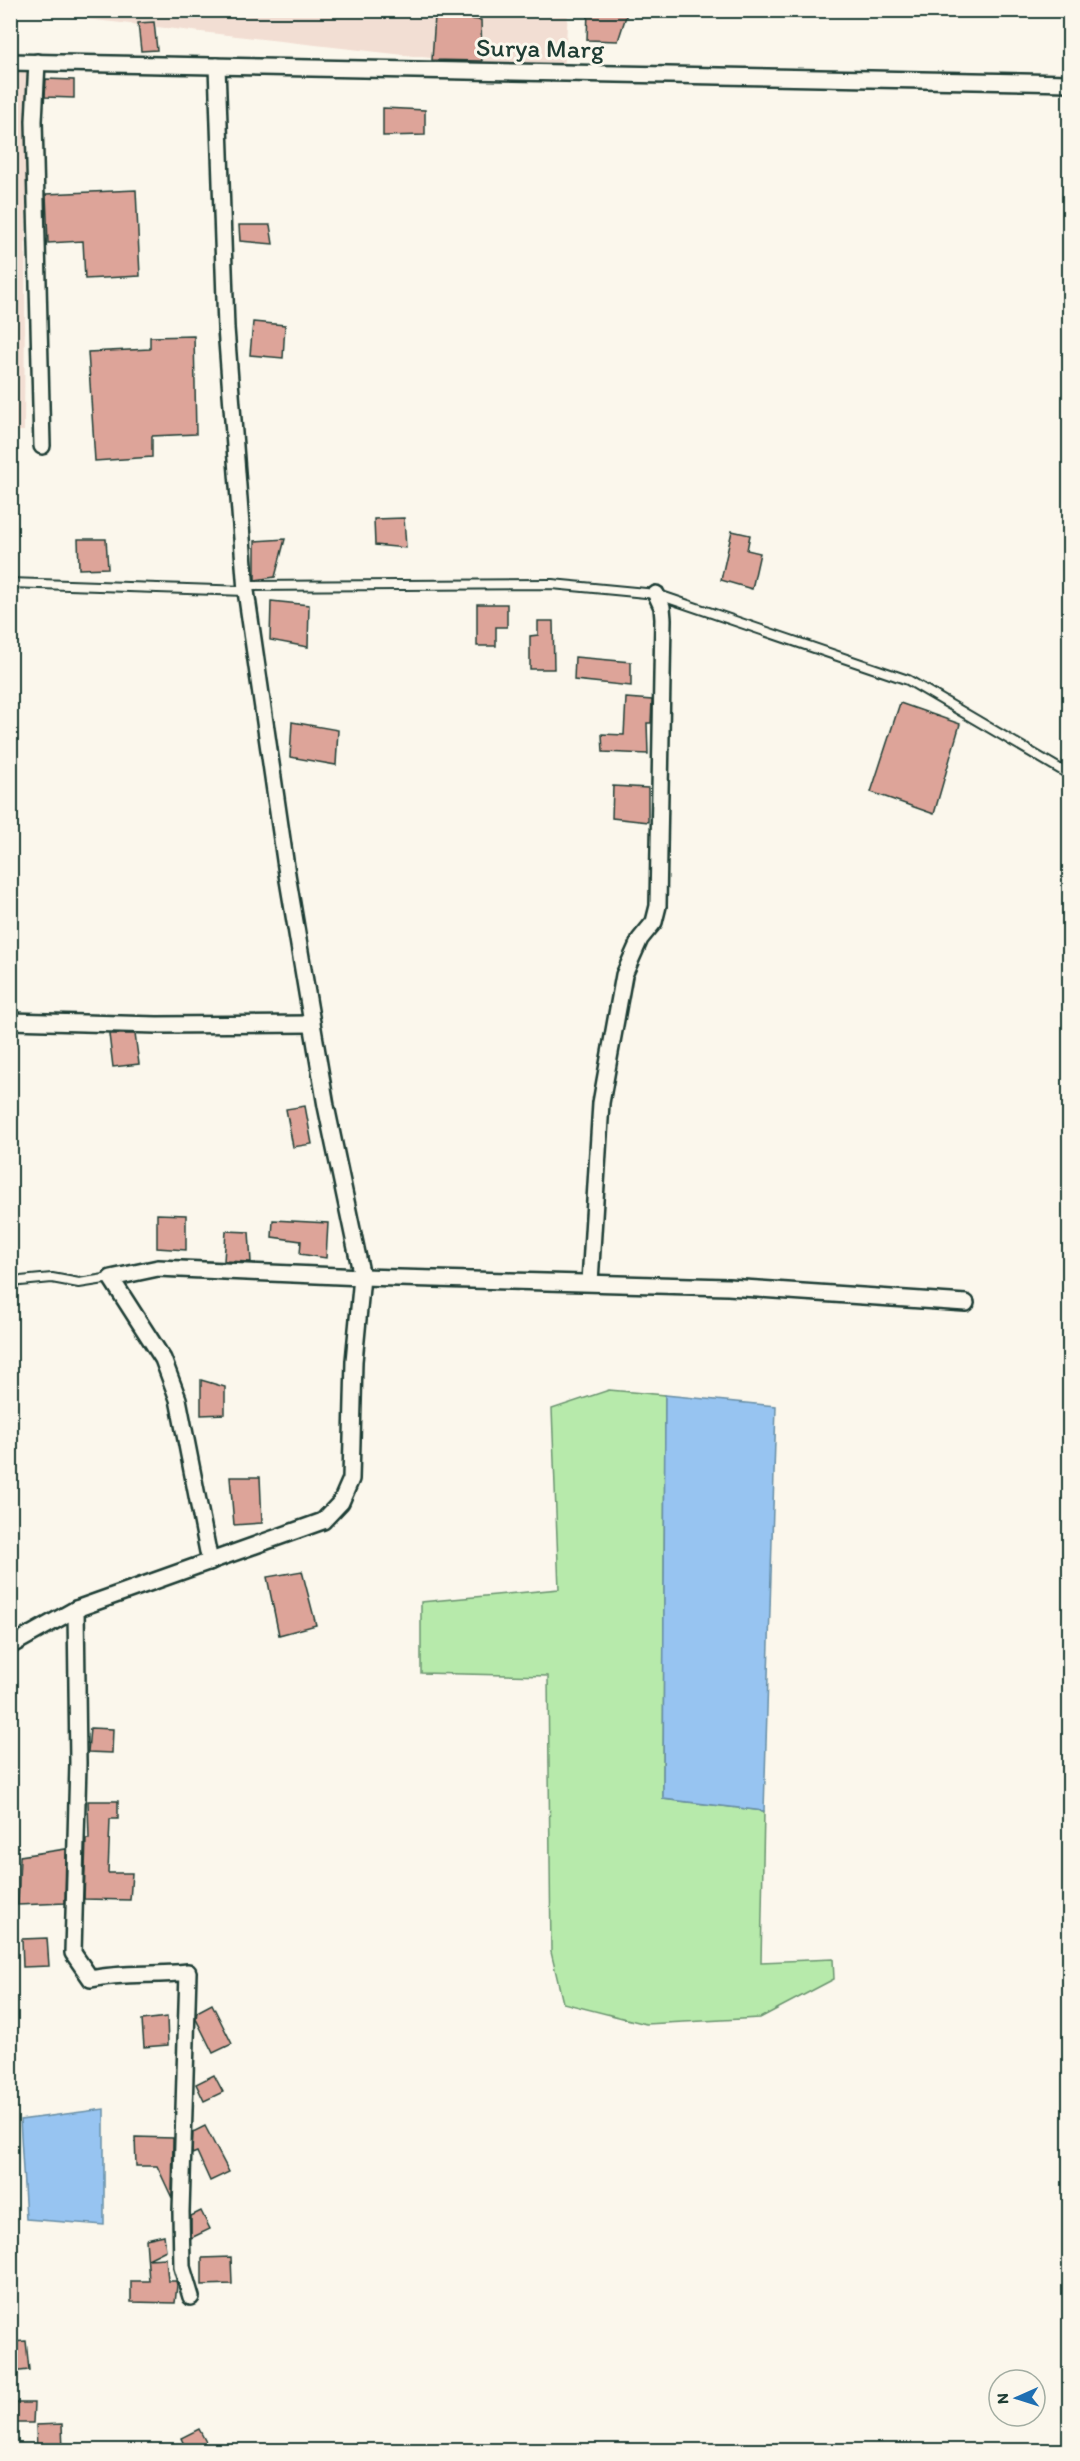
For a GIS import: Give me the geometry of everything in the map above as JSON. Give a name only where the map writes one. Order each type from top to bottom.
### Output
[{"type":"street","name":"Surya Marg","points":[[10,62],[1070,83]]},
{"type":"street","points":[[37,62],[34,121],[42,446]]},
{"type":"street","points":[[10,1646],[76,1608],[323,1521],[341,1502],[351,1479],[354,1361],[362,1277],[312,1024],[287,874],[246,589],[226,328],[218,66]]},
{"type":"street","points":[[590,1282],[600,1103],[624,975],[640,939],[654,922],[658,906],[663,619],[662,607],[656,594]]},
{"type":"street","points":[[10,1021],[157,1025],[312,1024]]},
{"type":"street","points":[[210,1562],[178,1399],[163,1359],[111,1278],[158,1268],[362,1277],[728,1287],[966,1303]]},
{"type":"street","points":[[76,1608],[78,1763],[73,1953],[91,1979],[108,1975],[158,1976],[188,1972],[181,2212],[182,2267],[191,2296]]},
{"type":"lane","points":[[10,583],[246,589],[552,584],[656,594],[908,680],[1070,775]]},
{"type":"lane","points":[[10,1282],[52,1278],[79,1283],[111,1278]]},
{"type":"shaded area","points":[[15,11],[568,11],[564,73]]},
{"type":"shaded area","points":[[27,62],[24,431],[11,431],[10,64]]},
{"type":"green space","points":[[609,1390],[665,1395],[663,1799],[764,1811],[761,1962],[833,1959],[834,1979],[760,2018],[646,2024],[563,2003],[551,1952],[548,1676],[421,1673],[421,1602],[559,1589],[552,1409]]},
{"type":"water","points":[[665,1395],[776,1406],[764,1811],[663,1799]]},
{"type":"water","points":[[104,2109],[104,2225],[26,2219],[20,2120]]},
{"type":"building","points":[[588,10],[628,10],[618,41],[587,40]]},
{"type":"building","points":[[435,16],[481,20],[482,61],[432,60]]},
{"type":"building","points":[[154,22],[157,50],[141,51],[138,23]]},
{"type":"building","points":[[46,79],[74,80],[74,98],[45,97]]},
{"type":"building","points":[[383,108],[425,110],[425,135],[383,136]]},
{"type":"building","points":[[136,190],[140,276],[85,279],[83,241],[48,243],[46,194]]},
{"type":"building","points":[[239,225],[270,225],[273,244],[240,241]]},
{"type":"building","points":[[253,322],[285,325],[283,358],[250,355]]},
{"type":"building","points":[[194,336],[196,434],[152,436],[152,457],[95,461],[88,352],[150,349],[150,337]]},
{"type":"building","points":[[404,518],[406,548],[375,545],[374,519]]},
{"type":"building","points":[[732,531],[750,535],[747,550],[760,553],[752,589],[721,580]]},
{"type":"building","points":[[78,539],[106,539],[108,568],[79,569]]},
{"type":"building","points":[[285,539],[275,577],[255,580],[255,541]]},
{"type":"building","points":[[271,601],[309,605],[308,647],[270,640]]},
{"type":"building","points":[[477,604],[507,604],[507,627],[496,627],[496,646],[477,646]]},
{"type":"building","points":[[538,621],[553,621],[554,669],[530,669],[530,636],[538,635]]},
{"type":"building","points":[[575,657],[631,662],[631,686],[574,680]]},
{"type":"building","points":[[626,698],[652,700],[651,723],[647,723],[648,754],[603,752],[602,734],[624,735]]},
{"type":"building","points":[[900,703],[960,724],[934,814],[871,792]]},
{"type":"building","points":[[292,722],[338,730],[336,765],[290,757]]},
{"type":"building","points":[[613,786],[648,788],[648,822],[612,818]]},
{"type":"building","points":[[109,1034],[135,1034],[139,1064],[113,1067]]},
{"type":"building","points":[[305,1106],[312,1144],[293,1147],[286,1109]]},
{"type":"building","points":[[157,1214],[186,1215],[186,1250],[157,1248]]},
{"type":"building","points":[[273,1220],[328,1223],[326,1258],[300,1254],[301,1241],[272,1237]]},
{"type":"building","points":[[226,1231],[249,1232],[251,1262],[224,1261]]},
{"type":"building","points":[[201,1380],[225,1387],[225,1414],[201,1415]]},
{"type":"building","points":[[230,1477],[260,1477],[262,1523],[234,1525]]},
{"type":"building","points":[[302,1571],[316,1625],[279,1635],[267,1577]]},
{"type":"building","points":[[90,1728],[113,1729],[112,1753],[88,1752]]},
{"type":"building","points":[[88,1801],[118,1801],[118,1819],[110,1819],[108,1873],[132,1873],[130,1900],[84,1899],[86,1839],[89,1839]]},
{"type":"building","points":[[66,1849],[65,1903],[18,1905],[20,1856]]},
{"type":"building","points":[[47,1938],[49,1966],[23,1967],[22,1939]]},
{"type":"building","points":[[212,2004],[232,2044],[213,2053],[196,2019],[197,2012]]},
{"type":"building","points":[[167,2017],[168,2045],[144,2047],[142,2020]]},
{"type":"building","points":[[214,2075],[223,2092],[204,2101],[196,2084]]},
{"type":"building","points":[[205,2126],[229,2172],[210,2181],[197,2152],[192,2154],[193,2132]]},
{"type":"building","points":[[135,2137],[173,2138],[172,2198],[157,2166],[136,2166]]},
{"type":"building","points":[[201,2211],[210,2229],[191,2238],[191,2216]]},
{"type":"building","points":[[164,2235],[166,2250],[148,2259],[166,2258],[168,2281],[176,2281],[177,2285],[175,2303],[131,2302],[131,2281],[149,2281],[146,2239]]},
{"type":"building","points":[[231,2257],[232,2284],[202,2285],[202,2258]]},
{"type":"building","points":[[26,2341],[29,2370],[10,2372],[10,2342]]},
{"type":"building","points":[[16,2403],[34,2403],[33,2423],[15,2423]]},
{"type":"building","points":[[62,2424],[63,2451],[37,2451],[36,2425]]},
{"type":"building","points":[[199,2429],[208,2446],[199,2451],[187,2451],[181,2438]]}]
